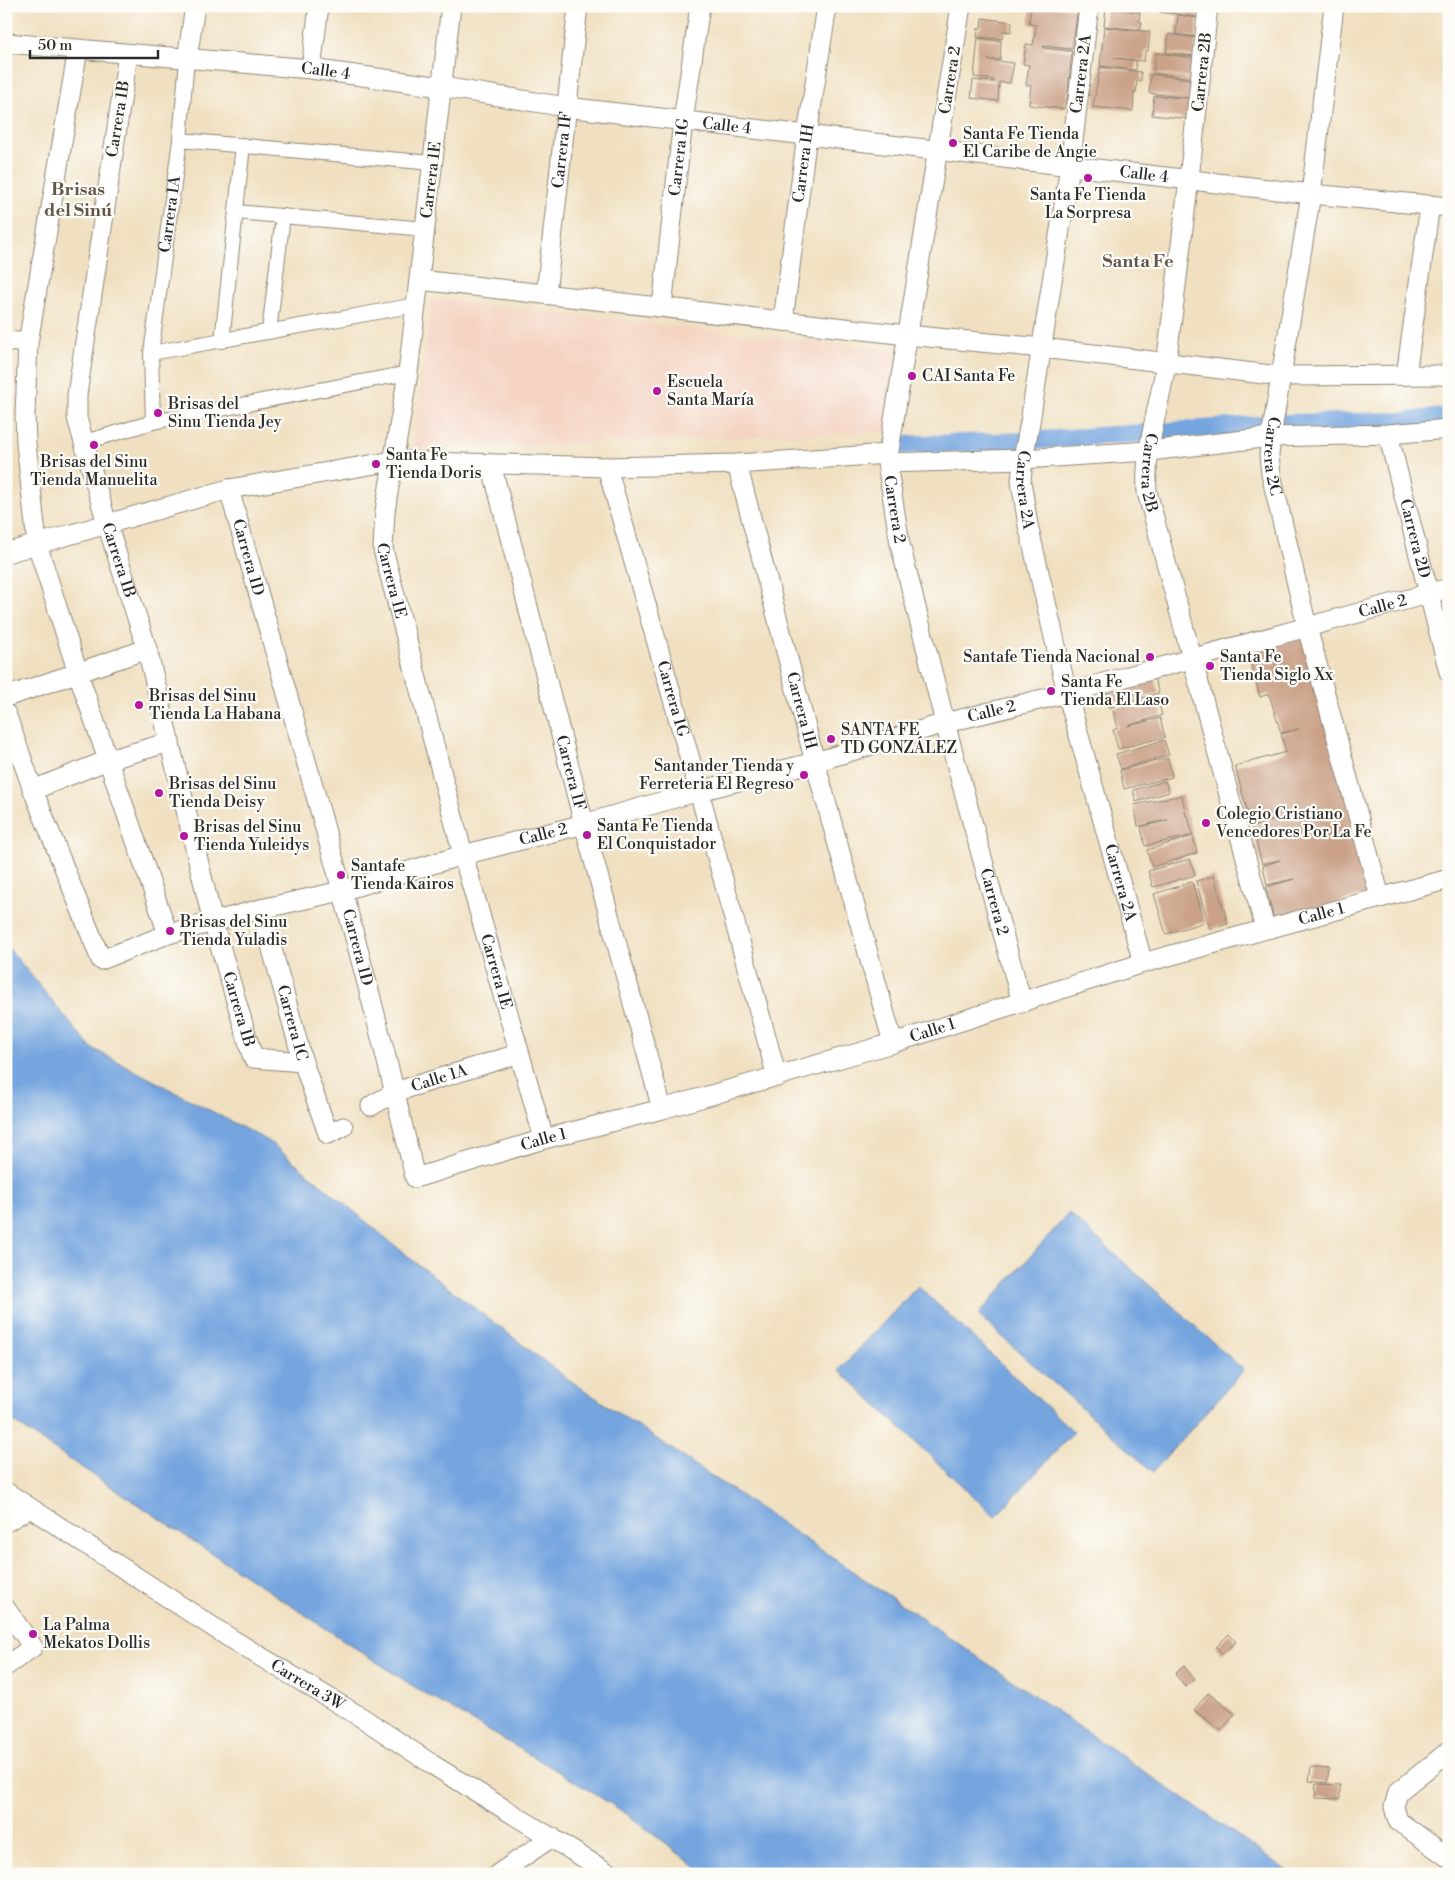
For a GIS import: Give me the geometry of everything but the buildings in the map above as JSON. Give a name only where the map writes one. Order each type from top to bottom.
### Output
[{"type":"street","name":"Carrera 1A","points":[[153,422],[151,353],[180,140],[195,6]]},
{"type":"street","points":[[311,69],[319,6]]},
{"type":"street","name":"Carrera 1E","points":[[451,6],[408,374],[385,511],[384,549],[463,855],[544,1140]]},
{"type":"street","name":"Carrera 1F","points":[[546,294],[578,6]]},
{"type":"street","name":"Carrera 1G","points":[[662,307],[683,121],[700,6]]},
{"type":"street","name":"Carrera 1H","points":[[783,321],[807,135],[827,6]]},
{"type":"street","name":"Carrera 2","points":[[961,6],[939,151],[888,453],[900,544],[945,724],[1022,1003]]},
{"type":"street","name":"Carrera 2A","points":[[1089,6],[1070,166],[1030,422],[1023,455],[1021,481],[1028,525],[1067,693],[1142,963]]},
{"type":"street","name":"Carrera 2B","points":[[1208,6],[1190,180],[1167,362],[1145,471],[1147,492],[1265,928]]},
{"type":"street","name":"Carrera 2C","points":[[1334,6],[1311,194],[1280,376],[1269,455],[1270,474],[1307,627],[1380,897]]},
{"type":"street","name":"Calle 4","points":[[6,43],[311,69],[442,87],[566,107],[1311,194],[1449,207]]},
{"type":"street","points":[[78,49],[28,343],[25,414],[26,443],[37,544],[78,673],[168,934]]},
{"type":"street","name":"Carrera 1B","points":[[128,54],[77,395],[77,418],[107,524],[147,649],[213,922],[253,1058],[303,1062]]},
{"type":"street","points":[[180,140],[433,163]]},
{"type":"street","points":[[222,341],[243,146]]},
{"type":"street","points":[[1406,375],[1430,205]]},
{"type":"street","points":[[236,212],[425,229]]},
{"type":"street","points":[[269,332],[283,216]]},
{"type":"street","points":[[419,280],[1280,376],[1449,374]]},
{"type":"street","points":[[151,353],[416,305]]},
{"type":"street","points":[[6,341],[28,343]]},
{"type":"street","points":[[85,442],[153,422],[408,374]]},
{"type":"street","points":[[6,553],[229,489],[393,461],[607,467],[737,464],[888,453],[1023,455],[1149,447],[1271,434],[1388,434],[1449,429]]},
{"type":"street","name":"Carrera 2D","points":[[1388,434],[1449,672]]},
{"type":"street","name":"Carrera 1F","points":[[491,464],[584,824],[662,1109]]},
{"type":"street","name":"Carrera 1H","points":[[737,464],[815,762],[893,1042]]},
{"type":"street","name":"Carrera 1G","points":[[607,467],[776,1077]]},
{"type":"street","name":"Carrera 1D","points":[[229,489],[341,890],[395,1092],[415,1178]]},
{"type":"street","name":"Calle 2","points":[[33,790],[101,960],[168,934],[341,890],[698,791],[815,762],[945,724],[1067,693],[1449,588]]},
{"type":"street","points":[[6,697],[147,649]]},
{"type":"street","points":[[6,714],[33,790],[108,760],[170,742]]},
{"type":"street","name":"Calle 1","points":[[415,1178],[544,1140],[776,1077],[1022,1003],[1142,963],[1449,879]]},
{"type":"street","name":"Carrera 1C","points":[[261,909],[303,1062],[336,1131]]},
{"type":"street","name":"Calle 1A","points":[[371,1106],[395,1092],[508,1057]]},
{"type":"street","name":"Carrera 3W","points":[[6,1492],[234,1640],[364,1719],[432,1765],[610,1874]]},
{"type":"street","points":[[6,1522],[30,1508]]},
{"type":"street","points":[[6,1609],[33,1648],[6,1666]]},
{"type":"street","points":[[1449,1751],[1398,1792],[1394,1807],[1398,1821],[1449,1858]]},
{"type":"street","points":[[498,1874],[552,1837]]},
{"type":"shaded area","name":"Escuela Santa María","points":[[431,299],[898,351],[889,432],[414,449]]},
{"type":"water","points":[[6,945],[90,1047],[270,1142],[416,1263],[565,1377],[901,1604],[1293,1874],[705,1874],[627,1814],[419,1690],[6,1416]]},
{"type":"water","points":[[1069,1213],[1244,1370],[1153,1472],[978,1315]]},
{"type":"water","points":[[918,1286],[1074,1432],[995,1517],[839,1370]]},
{"type":"waterway","points":[[894,445],[1027,441],[1287,423],[1407,421],[1449,416]]},
{"type":"place","name":"Santa Fe Tienda El Caribe de Angie","points":[[953,143]]},
{"type":"place","name":"Santa Fe Tienda La Sorpresa","points":[[1088,178]]},
{"type":"place","name":"CAI Santa Fe","points":[[912,376]]},
{"type":"place","name":"Escuela Santa María","points":[[657,391]]},
{"type":"place","name":"Brisas del Sinu Tienda Jey","points":[[158,413]]},
{"type":"place","name":"Brisas del Sinu Tienda Manuelita","points":[[94,445]]},
{"type":"place","name":"Santa Fe Tienda Doris","points":[[376,464]]},
{"type":"place","name":"Santafe Tienda Nacional","points":[[1150,657]]},
{"type":"place","name":"Santa Fe Tienda Siglo Xx","points":[[1210,666]]},
{"type":"place","name":"Santa Fe Tienda El Laso","points":[[1051,691]]},
{"type":"place","name":"Brisas del Sinu Tienda La Habana","points":[[139,705]]},
{"type":"place","name":"SANTA FE TD GONZÁLEZ","points":[[831,739]]},
{"type":"place","name":"Santander Tienda y Ferreteria El Regreso","points":[[804,775]]},
{"type":"place","name":"Brisas del Sinu Tienda Deisy","points":[[159,793]]},
{"type":"place","name":"Colegio Cristiano Vencedores Por La Fe","points":[[1206,823]]},
{"type":"place","name":"Santa Fe Tienda El Conquistador","points":[[587,835]]},
{"type":"place","name":"Brisas del Sinu Tienda Yuleidys","points":[[184,836]]},
{"type":"place","name":"Santafe Tienda Kairos","points":[[341,875]]},
{"type":"place","name":"Brisas del Sinu Tienda Yuladis","points":[[170,931]]},
{"type":"place","name":"La Palma Mekatos Dollis","points":[[33,1634]]},
{"type":"district","name":"Brisas del Sinú","points":[[78,199]]},
{"type":"district","name":"Santa Fe","points":[[1138,261]]}]
